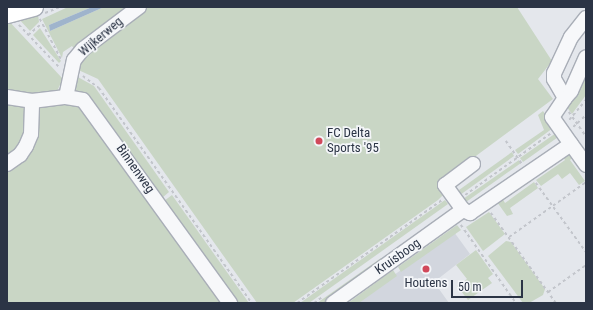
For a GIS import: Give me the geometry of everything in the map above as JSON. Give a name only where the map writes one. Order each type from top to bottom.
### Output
[{"type":"main road","points":[[11,18],[34,7]]},
{"type":"street","name":"Wijkerweg","points":[[66,97],[66,70],[74,60],[83,49],[139,7]]},
{"type":"street","points":[[564,100],[554,79],[554,73],[571,37],[586,18]]},
{"type":"street","points":[[586,57],[571,91],[552,117],[586,165]]},
{"type":"street","name":"Binnenweg","points":[[7,97],[32,101],[66,97],[83,100],[90,106],[230,303]]},
{"type":"street","points":[[7,164],[20,155],[31,134],[32,101]]},
{"type":"street","name":"Kruisboog","points":[[333,303],[461,216],[484,206],[571,144]]},
{"type":"street","points":[[461,216],[451,193],[445,185],[473,164]]},
{"type":"path","points":[[60,7],[40,15],[42,24],[66,70]]},
{"type":"path","points":[[11,18],[66,70]]},
{"type":"path","points":[[28,35],[42,24]]},
{"type":"path","name":"Binnenweg","points":[[66,70],[88,79],[99,88],[252,303]]},
{"type":"path","points":[[564,100],[586,136]]},
{"type":"path","points":[[506,141],[586,252]]},
{"type":"path","points":[[508,237],[586,182]]},
{"type":"path","points":[[297,303],[451,193]]},
{"type":"path","points":[[484,206],[556,303]]},
{"type":"path","points":[[461,216],[516,303]]},
{"type":"path","points":[[548,292],[586,265]]},
{"type":"shaded area","name":"Houtens","points":[[454,232],[470,254],[434,282],[449,303],[355,303]]},
{"type":"green space","points":[[68,7],[92,7],[49,25],[50,31],[104,7],[136,7],[76,51],[72,46],[63,52],[62,58],[42,19]]},
{"type":"green space","name":"FC Delta Sports '95","points":[[146,7],[517,7],[552,61],[538,79],[553,99],[438,184],[444,194],[438,200],[293,303],[257,303],[98,79],[74,68],[78,58]]},
{"type":"green space","points":[[38,14],[39,22],[30,31],[17,17]]},
{"type":"green space","points":[[7,19],[63,79],[56,93],[27,96],[7,92]]},
{"type":"green space","points":[[40,28],[61,61],[59,63],[33,35]]},
{"type":"green space","points":[[586,74],[586,95],[572,114],[566,106]]},
{"type":"green space","points":[[76,76],[94,86],[169,192],[162,198],[73,90]]},
{"type":"green space","points":[[62,101],[83,106],[226,303],[7,303],[7,169],[18,160],[35,110],[40,104]]},
{"type":"green space","points":[[7,102],[22,104],[27,110],[26,138],[7,161]]},
{"type":"green space","points":[[543,111],[553,125],[553,128],[518,154],[515,150],[544,130],[538,115]]},
{"type":"green space","points":[[556,133],[561,135],[523,162],[520,158]]},
{"type":"green space","points":[[512,152],[514,156],[460,195],[459,190]]},
{"type":"green space","points":[[565,152],[575,155],[570,160],[585,181],[579,185],[570,173],[562,179],[558,174],[541,186],[536,180],[565,160],[562,155]]},
{"type":"green space","points":[[519,160],[521,163],[466,202],[463,199]]},
{"type":"green space","points":[[534,182],[538,188],[510,208],[513,214],[507,216],[497,202],[502,198],[505,203]]},
{"type":"green space","points":[[172,195],[249,303],[236,303],[164,201]]},
{"type":"green space","points":[[445,200],[448,204],[309,303],[300,303]]},
{"type":"green space","points":[[489,212],[505,234],[483,251],[466,227]]},
{"type":"green space","points":[[457,225],[461,230],[401,272],[398,267]]},
{"type":"green space","points":[[506,241],[511,242],[545,289],[543,295],[529,303],[523,303],[488,256]]},
{"type":"green space","points":[[476,250],[493,274],[488,278],[492,283],[468,300],[457,286],[467,279],[456,265]]},
{"type":"green space","points":[[381,258],[385,260],[325,303],[317,303]]},
{"type":"green space","points":[[393,270],[397,276],[359,303],[348,303]]},
{"type":"water","points":[[92,7],[104,7],[50,31],[49,25]]},
{"type":"place","name":"FC Delta Sports '95","points":[[319,141]]},
{"type":"place","name":"Houtens","points":[[426,269]]}]
